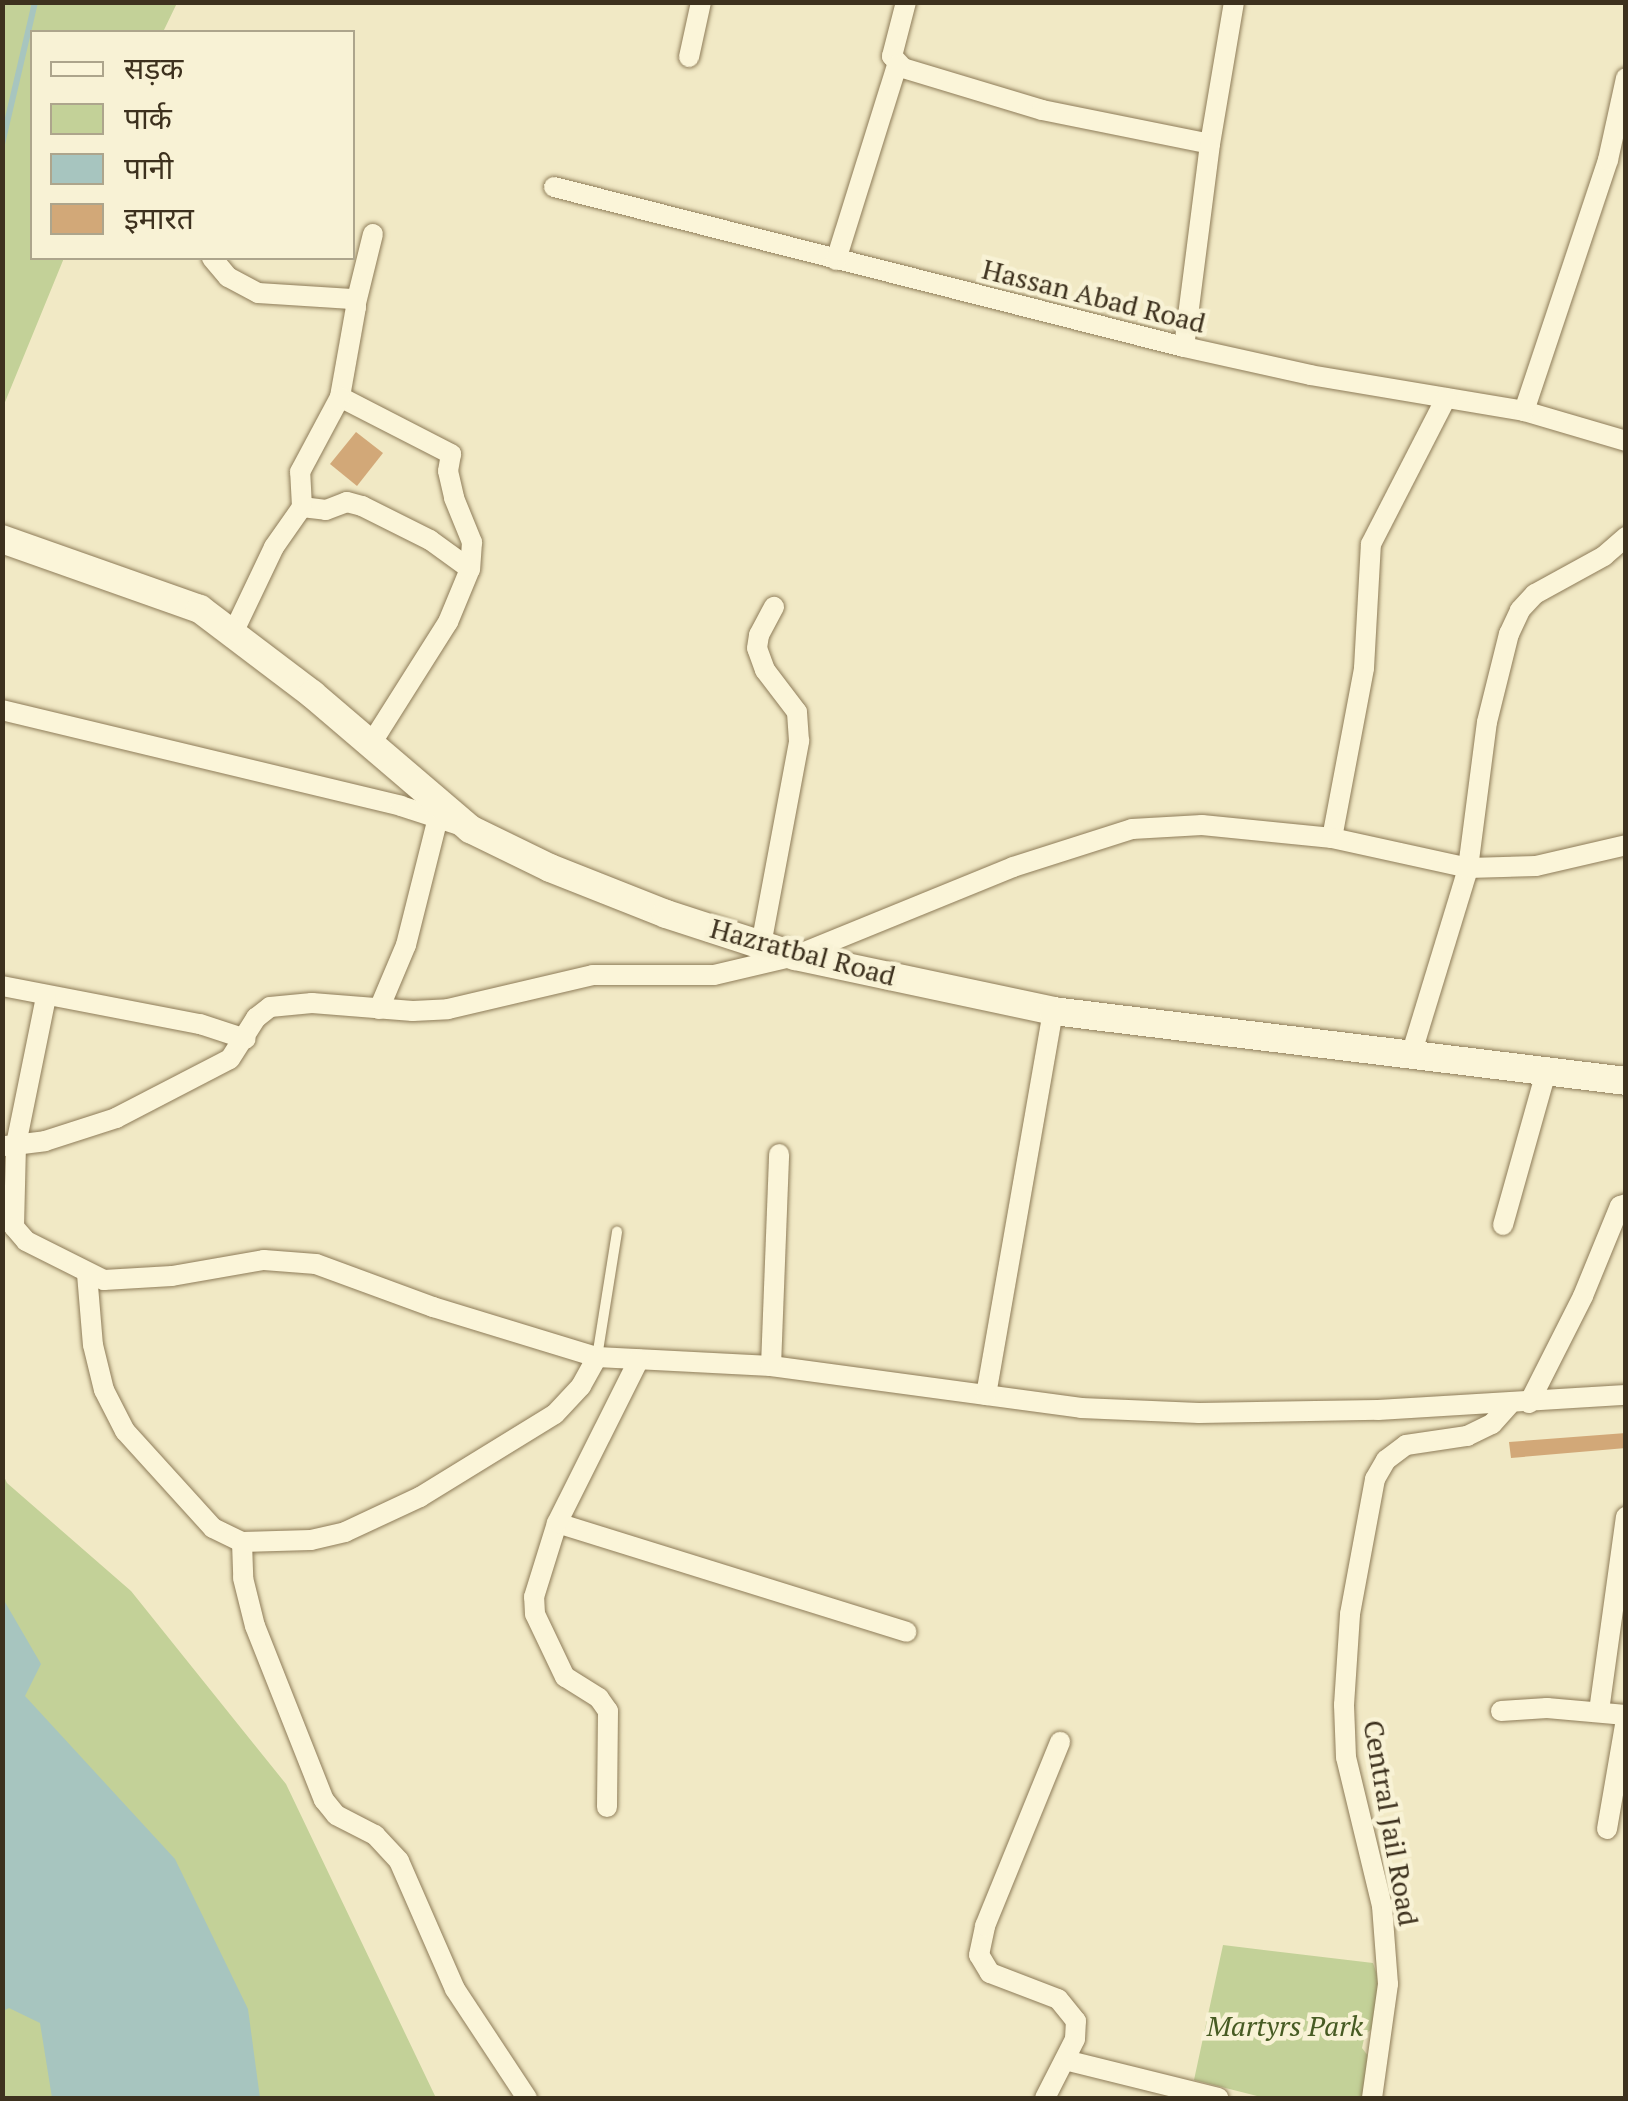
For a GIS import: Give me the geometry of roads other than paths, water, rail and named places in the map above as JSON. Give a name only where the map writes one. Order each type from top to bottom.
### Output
[{"type":"main road","name":"Hazratbal Road","points":[[2,539],[200,609],[234,631],[470,829],[550,868],[761,945],[795,956],[1053,1011],[1626,1081]]},
{"type":"street","points":[[689,57],[701,2]]},
{"type":"street","points":[[836,260],[897,65],[892,48],[906,2]]},
{"type":"street","points":[[1184,347],[1210,144],[1234,2]]},
{"type":"street","points":[[897,65],[1042,110],[1210,144]]},
{"type":"street","points":[[1524,411],[1608,160],[1626,78]]},
{"type":"street","name":"Hassan Abad Road","points":[[554,187],[1184,347],[1524,411],[1626,441]]},
{"type":"street","points":[[234,631],[274,547],[302,507],[300,472],[340,397],[356,303],[374,234]]},
{"type":"street","points":[[214,260],[228,277],[258,293],[356,303]]},
{"type":"street","points":[[340,397],[451,454],[451,484],[472,542],[470,569],[448,622],[369,747]]},
{"type":"street","points":[[1332,838],[1364,668],[1370,544],[1446,398]]},
{"type":"street","points":[[302,507],[326,510],[347,502],[362,506],[430,540],[470,569]]},
{"type":"street","points":[[1411,1055],[1468,868],[1487,722],[1506,646],[1520,610],[1535,594],[1604,556],[1626,537]]},
{"type":"street","points":[[761,945],[799,742],[797,712],[765,670],[757,648],[758,635],[774,607]]},
{"type":"street","points":[[2,710],[470,829]]},
{"type":"street","points":[[380,1009],[406,945],[438,818]]},
{"type":"street","points":[[9,1146],[45,1141],[116,1118],[230,1059],[261,1012],[284,1004],[448,1009],[593,975],[714,975],[795,956],[1013,867],[1132,830],[1202,826],[1332,838],[1468,868],[1536,866],[1626,845]]},
{"type":"street","points":[[2,986],[200,1024],[246,1039]]},
{"type":"street","points":[[46,996],[9,1146],[14,1227],[18,1236],[87,1274],[117,1281],[264,1260],[316,1264],[432,1307],[597,1358],[770,1366],[1081,1408],[1199,1413],[1519,1404],[1626,1395]]},
{"type":"street","points":[[986,1395],[1053,1011]]},
{"type":"street","points":[[1503,1225],[1546,1072]]},
{"type":"street","points":[[770,1366],[780,1154]]},
{"type":"street","points":[[1519,1404],[1583,1296],[1625,1200]]},
{"type":"street","points":[[87,1274],[93,1346],[104,1390],[125,1431],[214,1528],[242,1542],[311,1540],[345,1532],[420,1497],[555,1414],[580,1386],[597,1358]]},
{"type":"street","points":[[607,1807],[608,1710],[599,1698],[564,1677],[534,1605],[557,1523],[639,1359]]},
{"type":"street","name":"Central Jail Road","points":[[1372,2098],[1388,1984],[1382,1906],[1344,1731],[1350,1614],[1375,1479],[1386,1460],[1406,1445],[1468,1436],[1519,1404]]},
{"type":"street","points":[[1599,1711],[1626,1517]]},
{"type":"street","points":[[557,1523],[906,1632]]},
{"type":"street","points":[[242,1542],[245,1588],[255,1626],[324,1800],[336,1815],[375,1835],[399,1861],[456,1989],[527,2098]]},
{"type":"street","points":[[1501,1712],[1522,1708],[1599,1711],[1626,1717],[1607,1829]]},
{"type":"street","points":[[1045,2098],[1077,2029],[1069,2007],[1058,1998],[990,1973],[979,1955],[985,1926],[1060,1742]]},
{"type":"street","points":[[1065,2060],[1218,2098]]},
{"type":"lane","points":[[597,1358],[617,1232]]},
{"type":"water","points":[[2,1597],[41,1664],[25,1696],[175,1859],[248,2009],[260,2098],[52,2098],[40,2023],[9,2008],[3,2011]]},
{"type":"waterway","points":[[2,144],[35,2]]},
{"type":"park label","name":"Martyrs Park","points":[[1285,2026]]}]
